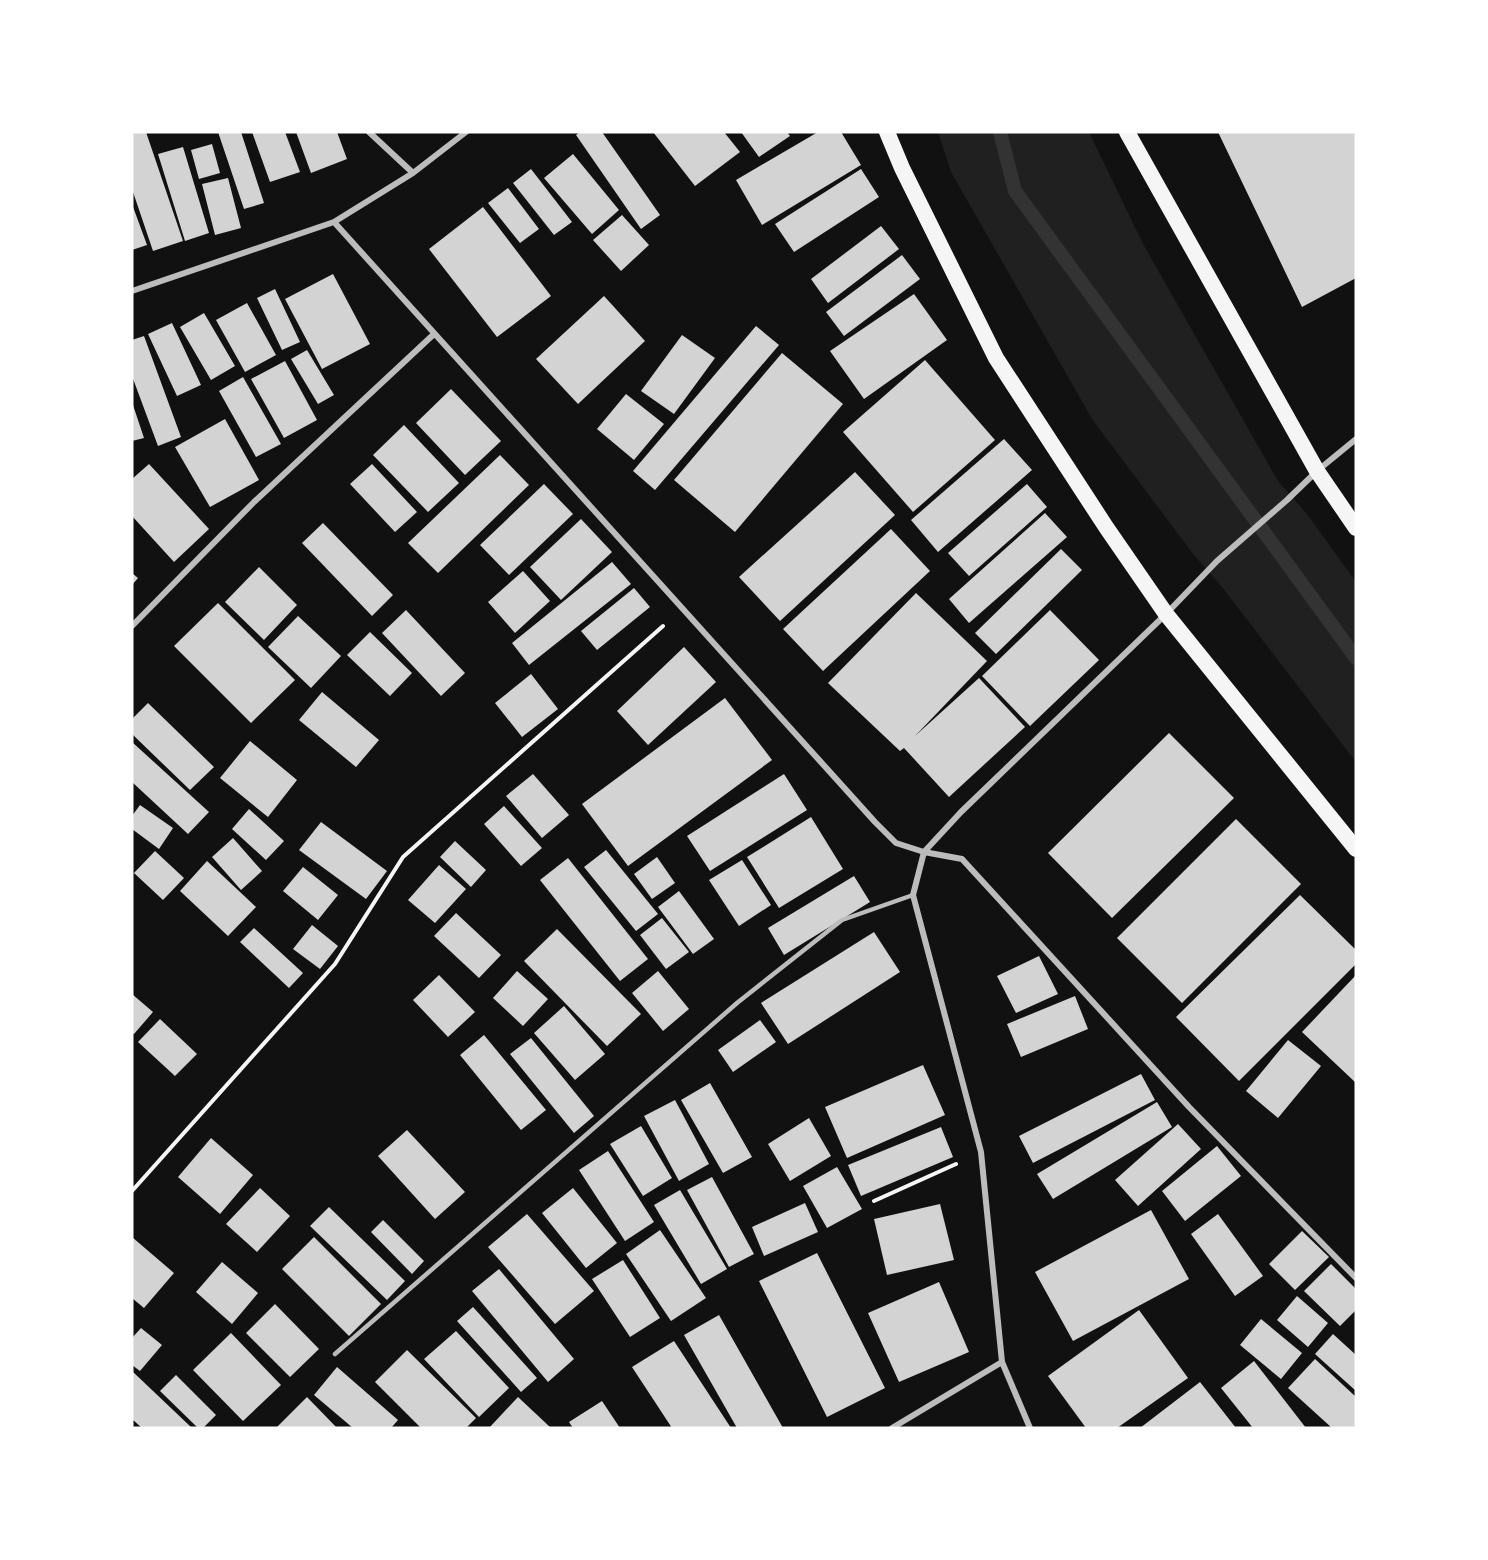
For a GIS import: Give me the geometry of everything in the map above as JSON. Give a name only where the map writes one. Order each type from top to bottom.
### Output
[{"type":"highway","points":[[887,132],[902,168],[996,358],[1106,527],[1166,614],[1356,849]]},
{"type":"highway","points":[[1127,132],[1317,471],[1356,528]]},
{"type":"street","points":[[369,132],[413,172]]},
{"type":"street","points":[[132,291],[334,222],[413,172],[466,132]]},
{"type":"street","points":[[334,222],[875,822],[896,843],[924,852],[962,859],[1189,1107],[1356,1278]]},
{"type":"street","points":[[132,626],[254,502],[434,334]]},
{"type":"street","points":[[1030,1428],[1002,1362],[981,1152],[913,895],[924,852],[961,812],[1166,614],[1217,561],[1356,439]]},
{"type":"street","points":[[892,1428],[1002,1362]]},
{"type":"lane","points":[[335,1354],[755,990],[842,920],[913,895]]},
{"type":"path","points":[[132,1191],[335,964],[403,856],[682,609]]},
{"type":"path","points":[[874,1202],[981,1152]]},
{"type":"shaded area","points":[[938,132],[1089,132],[1143,244],[1278,481],[1307,514],[1356,582],[1356,762],[1222,587],[1194,555],[1092,419],[951,172]]},
{"type":"building","points":[[132,132],[146,132],[183,241],[153,251],[132,189]]},
{"type":"building","points":[[218,132],[241,132],[264,203],[244,209]]},
{"type":"building","points":[[252,132],[285,132],[300,172],[270,182]]},
{"type":"building","points":[[296,132],[337,132],[347,159],[311,173]]},
{"type":"building","points":[[580,132],[602,132],[660,215],[641,229],[576,135]]},
{"type":"building","points":[[653,132],[724,132],[740,152],[695,186]]},
{"type":"building","points":[[741,132],[787,132],[790,136],[759,157]]},
{"type":"building","points":[[818,132],[841,132],[861,165],[762,225],[736,180]]},
{"type":"building","points":[[1218,132],[1356,132],[1356,278],[1302,307]]},
{"type":"building","points":[[212,144],[220,173],[199,179],[191,150]]},
{"type":"building","points":[[183,147],[209,233],[185,241],[158,154]]},
{"type":"building","points":[[573,154],[619,210],[592,234],[544,178]]},
{"type":"building","points":[[531,169],[572,222],[554,235],[513,183]]},
{"type":"building","points":[[861,169],[879,197],[794,252],[775,224]]},
{"type":"building","points":[[228,178],[241,228],[215,235],[202,184]]},
{"type":"building","points":[[508,188],[539,229],[520,243],[488,203]]},
{"type":"building","points":[[132,204],[147,245],[132,250]]},
{"type":"building","points":[[483,207],[551,296],[497,337],[429,249]]},
{"type":"building","points":[[622,215],[649,245],[621,271],[593,240]]},
{"type":"building","points":[[881,226],[899,249],[828,303],[811,279]]},
{"type":"building","points":[[902,255],[920,279],[844,336],[826,312]]},
{"type":"building","points":[[333,274],[370,344],[322,369],[285,299]]},
{"type":"building","points":[[275,289],[300,342],[282,350],[257,298]]},
{"type":"building","points":[[914,294],[947,340],[864,399],[830,351]]},
{"type":"building","points":[[604,296],[645,341],[578,404],[536,359]]},
{"type":"building","points":[[247,303],[276,355],[245,372],[216,320]]},
{"type":"building","points":[[204,313],[235,366],[211,380],[180,327]]},
{"type":"building","points":[[172,323],[201,385],[177,396],[148,334]]},
{"type":"building","points":[[756,326],[779,345],[655,490],[633,471]]},
{"type":"building","points":[[682,335],[715,358],[674,414],[641,391]]},
{"type":"building","points":[[144,336],[181,437],[158,446],[132,376],[132,340]]},
{"type":"building","points":[[307,350],[334,395],[318,404],[291,359]]},
{"type":"building","points":[[782,353],[843,404],[735,532],[674,480]]},
{"type":"building","points":[[925,360],[995,440],[913,512],[843,432]]},
{"type":"building","points":[[285,361],[317,420],[284,438],[251,379]]},
{"type":"building","points":[[243,377],[281,444],[256,457],[219,391]]},
{"type":"building","points":[[451,389],[501,441],[465,475],[416,423]]},
{"type":"building","points":[[626,394],[664,424],[634,460],[597,429]]},
{"type":"building","points":[[132,402],[144,438],[132,441]]},
{"type":"building","points":[[225,419],[259,480],[210,507],[175,447]]},
{"type":"building","points":[[404,425],[459,483],[428,512],[373,455]]},
{"type":"building","points":[[1004,439],[1032,470],[938,552],[911,520]]},
{"type":"building","points":[[500,455],[529,485],[438,573],[408,543]]},
{"type":"building","points":[[149,464],[209,529],[174,562],[132,516],[132,479]]},
{"type":"building","points":[[372,464],[417,512],[395,532],[350,484]]},
{"type":"building","points":[[855,472],[895,515],[780,621],[739,577]]},
{"type":"building","points":[[544,484],[573,514],[509,575],[480,545]]},
{"type":"building","points":[[1027,484],[1047,507],[969,576],[948,553]]},
{"type":"building","points":[[1045,513],[1067,537],[969,623],[949,599]]},
{"type":"building","points":[[581,519],[612,552],[561,600],[530,567]]},
{"type":"building","points":[[323,523],[393,595],[372,616],[302,543]]},
{"type":"building","points":[[891,529],[930,571],[823,671],[783,629]]},
{"type":"building","points":[[1061,549],[1082,570],[996,654],[975,633]]},
{"type":"building","points":[[612,562],[631,584],[529,665],[512,643]]},
{"type":"building","points":[[259,567],[297,605],[264,640],[225,602]]},
{"type":"building","points":[[523,571],[550,601],[515,633],[488,602]]},
{"type":"building","points":[[132,573],[138,578],[132,585]]},
{"type":"building","points":[[634,588],[650,607],[597,650],[581,631]]},
{"type":"building","points":[[916,593],[987,661],[915,736],[979,678],[1025,727],[949,797],[904,748],[900,751],[828,683]]},
{"type":"building","points":[[218,603],[295,680],[251,723],[174,646]]},
{"type":"building","points":[[406,610],[465,673],[441,696],[382,633]]},
{"type":"building","points":[[1050,610],[1099,660],[1030,726],[982,676]]},
{"type":"building","points":[[298,616],[341,656],[311,688],[268,647]]},
{"type":"building","points":[[370,632],[412,673],[390,696],[347,655]]},
{"type":"building","points":[[684,647],[716,682],[648,745],[617,711]]},
{"type":"building","points":[[531,674],[558,709],[522,737],[495,703]]},
{"type":"building","points":[[322,692],[379,740],[356,767],[299,720]]},
{"type":"building","points":[[725,698],[772,760],[628,866],[582,804]]},
{"type":"building","points":[[148,703],[214,767],[190,790],[132,734],[132,719]]},
{"type":"building","points":[[1169,733],[1234,798],[1112,918],[1048,853]]},
{"type":"building","points":[[250,741],[297,780],[268,817],[220,778]]},
{"type":"building","points":[[132,742],[209,812],[188,834],[132,782]]},
{"type":"building","points":[[533,774],[569,815],[542,838],[506,796]]},
{"type":"building","points":[[784,774],[807,810],[710,871],[687,836]]},
{"type":"building","points":[[140,805],[173,828],[159,849],[132,829],[132,816]]},
{"type":"building","points":[[504,806],[542,848],[521,866],[484,824]]},
{"type":"building","points":[[249,809],[284,841],[266,860],[232,829]]},
{"type":"building","points":[[811,817],[843,869],[779,908],[747,857]]},
{"type":"building","points":[[1236,819],[1301,884],[1182,1003],[1117,938]]},
{"type":"building","points":[[321,822],[387,871],[366,899],[299,850]]},
{"type":"building","points":[[233,838],[262,871],[241,890],[212,857]]},
{"type":"building","points":[[455,841],[486,870],[471,887],[440,857]]},
{"type":"building","points":[[606,850],[658,914],[636,931],[584,867]]},
{"type":"building","points":[[155,851],[184,878],[163,900],[134,873]]},
{"type":"building","points":[[657,857],[675,883],[652,899],[634,874]]},
{"type":"building","points":[[568,858],[648,959],[620,981],[540,880]]},
{"type":"building","points":[[742,860],[771,905],[739,926],[709,880]]},
{"type":"building","points":[[207,861],[256,907],[228,936],[180,891]]},
{"type":"building","points":[[439,865],[466,889],[435,923],[408,900]]},
{"type":"building","points":[[303,867],[338,895],[318,920],[283,891]]},
{"type":"building","points":[[854,876],[870,902],[784,955],[768,928]]},
{"type":"building","points":[[679,891],[714,939],[693,954],[658,907]]},
{"type":"building","points":[[1300,895],[1356,950],[1356,964],[1239,1081],[1176,1017]]},
{"type":"building","points":[[456,913],[501,955],[479,978],[434,936]]},
{"type":"building","points":[[662,918],[689,952],[666,969],[640,935]]},
{"type":"building","points":[[312,925],[338,946],[320,969],[293,949]]},
{"type":"building","points":[[254,928],[303,973],[289,988],[240,942]]},
{"type":"building","points":[[557,929],[641,1014],[607,1046],[524,961]]},
{"type":"building","points":[[874,932],[900,972],[788,1044],[761,1003]]},
{"type":"building","points":[[1039,956],[1058,994],[1016,1013],[997,976]]},
{"type":"building","points":[[517,971],[548,999],[523,1026],[493,998]]},
{"type":"building","points":[[658,971],[689,1009],[663,1031],[632,993]]},
{"type":"building","points":[[439,975],[475,1012],[448,1037],[413,1000]]},
{"type":"building","points":[[1356,975],[1356,1083],[1302,1032]]},
{"type":"building","points":[[132,994],[153,1012],[134,1034],[132,1033]]},
{"type":"building","points":[[1075,996],[1088,1029],[1021,1057],[1007,1024]]},
{"type":"building","points":[[564,1006],[605,1054],[575,1080],[534,1033]]},
{"type":"building","points":[[160,1019],[197,1054],[175,1076],[138,1042]]},
{"type":"building","points":[[760,1020],[776,1042],[733,1072],[718,1050]]},
{"type":"building","points":[[484,1035],[546,1110],[521,1130],[460,1055]]},
{"type":"building","points":[[531,1038],[594,1116],[574,1133],[510,1054]]},
{"type":"building","points":[[1288,1040],[1321,1066],[1278,1118],[1246,1091]]},
{"type":"building","points":[[923,1065],[945,1115],[847,1158],[825,1107]]},
{"type":"building","points":[[1141,1074],[1155,1100],[1033,1163],[1019,1136]]},
{"type":"building","points":[[710,1083],[752,1157],[723,1173],[681,1100]]},
{"type":"building","points":[[675,1100],[709,1164],[679,1181],[644,1116]]},
{"type":"building","points":[[1157,1102],[1172,1127],[1053,1199],[1037,1174]]},
{"type":"building","points":[[809,1118],[831,1156],[790,1181],[768,1144]]},
{"type":"building","points":[[1178,1124],[1201,1149],[1138,1206],[1115,1180]]},
{"type":"building","points":[[641,1126],[672,1178],[643,1196],[610,1144]]},
{"type":"building","points":[[941,1127],[953,1157],[861,1196],[848,1165]]},
{"type":"building","points":[[407,1130],[465,1192],[435,1219],[378,1156]]},
{"type":"building","points":[[211,1138],[253,1175],[220,1214],[178,1177]]},
{"type":"building","points":[[1217,1146],[1241,1176],[1185,1221],[1162,1191]]},
{"type":"building","points":[[608,1151],[654,1222],[625,1241],[579,1170]]},
{"type":"building","points":[[837,1167],[862,1209],[827,1228],[803,1186]]},
{"type":"building","points":[[712,1177],[754,1254],[729,1267],[687,1190]]},
{"type":"building","points":[[260,1188],[290,1216],[257,1252],[226,1224]]},
{"type":"building","points":[[573,1188],[617,1243],[586,1268],[542,1213]]},
{"type":"building","points":[[680,1190],[727,1269],[701,1284],[654,1205]]},
{"type":"building","points":[[805,1203],[818,1232],[764,1256],[752,1227]]},
{"type":"building","points":[[940,1204],[954,1260],[887,1275],[874,1219]]},
{"type":"building","points":[[329,1207],[405,1281],[387,1300],[310,1226]]},
{"type":"building","points":[[1151,1210],[1189,1279],[1073,1341],[1035,1272]]},
{"type":"building","points":[[527,1214],[594,1291],[555,1324],[488,1247]]},
{"type":"building","points":[[1218,1214],[1263,1276],[1235,1296],[1191,1234]]},
{"type":"building","points":[[383,1220],[424,1261],[412,1274],[371,1232]]},
{"type":"building","points":[[660,1230],[706,1298],[671,1321],[626,1254]]},
{"type":"building","points":[[1302,1231],[1329,1257],[1295,1290],[1269,1264]]},
{"type":"building","points":[[132,1237],[174,1273],[144,1308],[132,1298]]},
{"type":"building","points":[[314,1237],[381,1304],[349,1336],[282,1269]]},
{"type":"building","points":[[817,1253],[885,1388],[827,1417],[759,1281]]},
{"type":"building","points":[[623,1260],[660,1318],[630,1337],[592,1279]]},
{"type":"building","points":[[222,1262],[258,1293],[232,1324],[196,1292]]},
{"type":"building","points":[[1331,1264],[1356,1289],[1356,1310],[1340,1326],[1304,1291]]},
{"type":"building","points":[[499,1269],[574,1359],[548,1382],[472,1291]]},
{"type":"building","points":[[939,1282],[969,1352],[899,1382],[868,1313]]},
{"type":"building","points":[[1297,1296],[1328,1323],[1308,1347],[1277,1320]]},
{"type":"building","points":[[275,1304],[319,1349],[290,1377],[246,1333]]},
{"type":"building","points":[[473,1307],[537,1378],[521,1392],[457,1321]]},
{"type":"building","points":[[1139,1310],[1188,1378],[1117,1428],[1086,1428],[1048,1376]]},
{"type":"building","points":[[719,1315],[783,1428],[737,1428],[684,1335]]},
{"type":"building","points":[[1261,1319],[1302,1353],[1281,1379],[1240,1345]]},
{"type":"building","points":[[141,1328],[162,1345],[140,1371],[132,1365],[132,1338]]},
{"type":"building","points":[[456,1331],[509,1388],[479,1417],[424,1359]]},
{"type":"building","points":[[231,1333],[281,1385],[243,1421],[193,1370]]},
{"type":"building","points":[[1333,1334],[1356,1355],[1356,1391],[1315,1354]]},
{"type":"building","points":[[674,1341],[731,1428],[672,1428],[632,1367]]},
{"type":"building","points":[[407,1350],[476,1418],[466,1428],[421,1428],[375,1382]]},
{"type":"building","points":[[1315,1359],[1356,1397],[1356,1428],[1332,1428],[1288,1388]]},
{"type":"building","points":[[1254,1361],[1306,1428],[1253,1428],[1221,1388]]},
{"type":"building","points":[[337,1367],[398,1420],[391,1428],[353,1428],[314,1395]]},
{"type":"building","points":[[132,1371],[192,1428],[142,1428],[132,1419]]},
{"type":"building","points":[[176,1375],[216,1415],[203,1428],[198,1428],[160,1391]]},
{"type":"building","points":[[1200,1382],[1236,1428],[1140,1428]]},
{"type":"building","points":[[307,1397],[337,1428],[276,1428]]},
{"type":"building","points":[[518,1397],[551,1428],[489,1428]]},
{"type":"building","points":[[602,1401],[620,1428],[573,1428],[569,1422]]},
{"type":"waterway","points":[[1000,132],[1015,191],[1356,658]]}]
